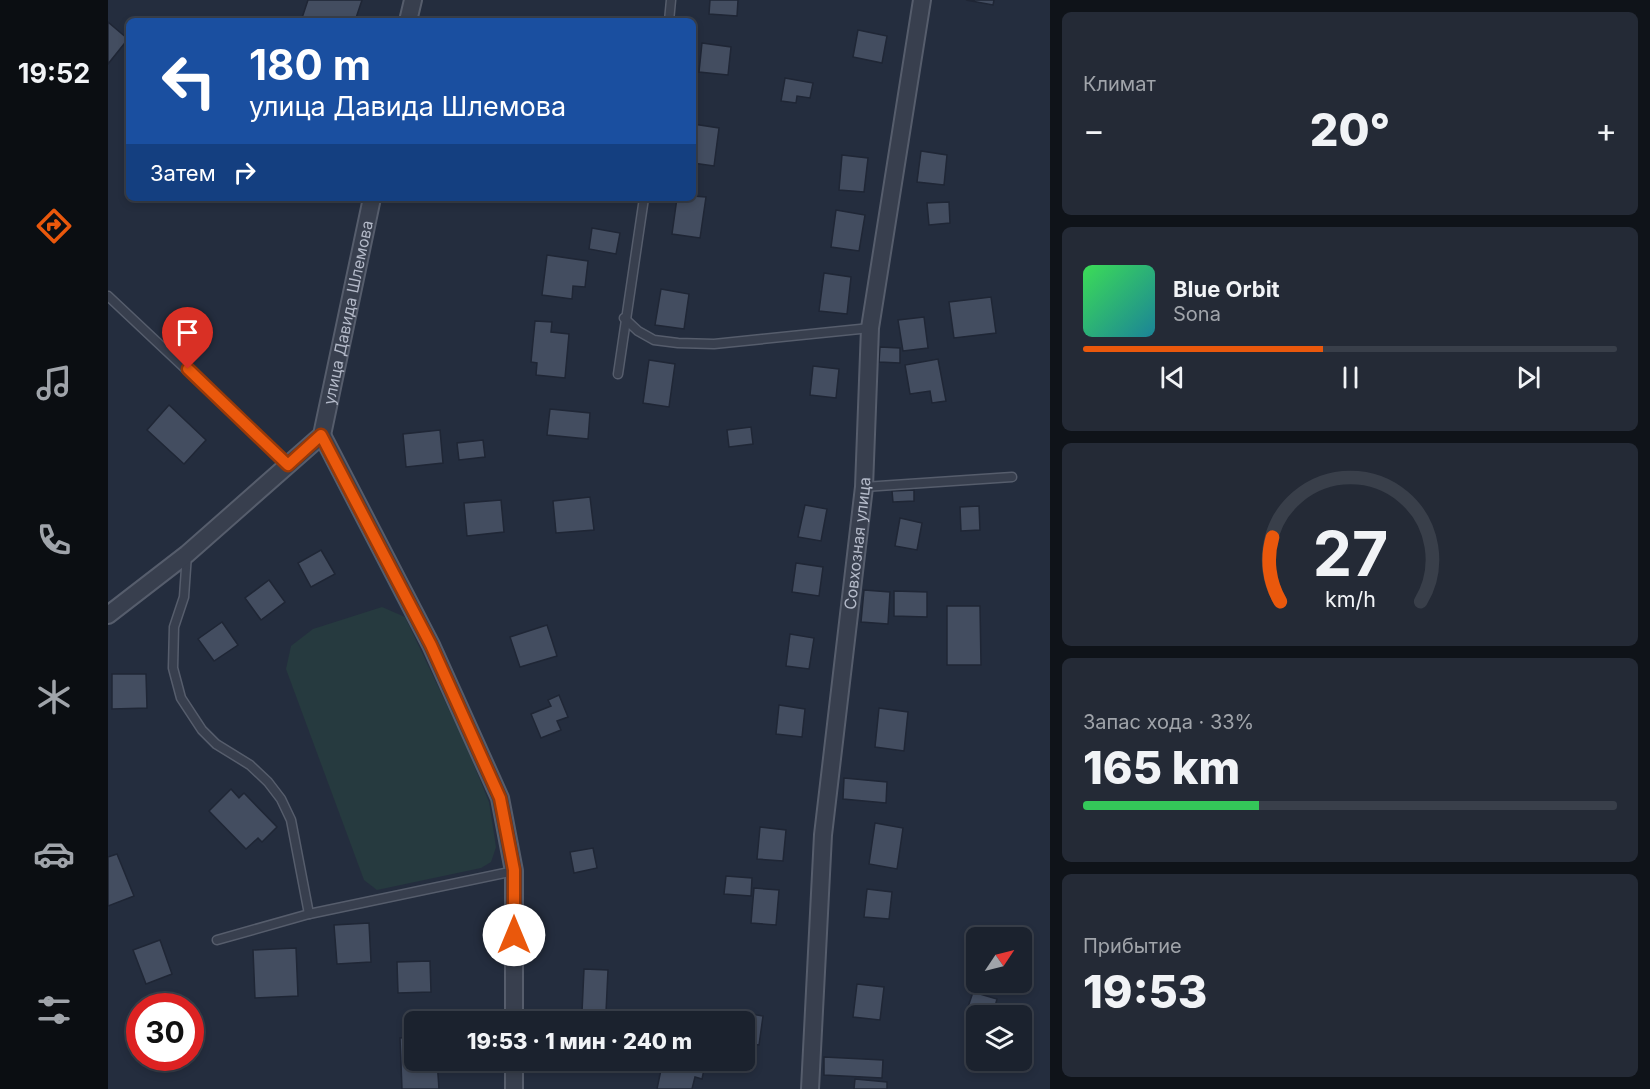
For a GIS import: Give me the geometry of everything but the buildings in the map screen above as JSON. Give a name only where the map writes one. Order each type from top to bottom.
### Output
[{"type":"street","points":[[409,18],[413,0]]},
{"type":"street","name":"Совхозная улица","points":[[810,1089],[823,835],[864,488],[870,328],[922,0]]},
{"type":"street","name":"улица Давида Шлемова","points":[[321,435],[371,201]]},
{"type":"street","points":[[108,615],[187,554],[321,435],[390,564],[474,737],[500,798],[514,870],[514,1011]]},
{"type":"street","points":[[514,1071],[514,1089]]},
{"type":"lane","points":[[669,18],[671,0]]},
{"type":"lane","points":[[618,374],[624,318],[644,201]]},
{"type":"lane","points":[[108,296],[288,465]]},
{"type":"lane","points":[[624,318],[638,332],[654,340],[678,343],[714,344],[870,328]]},
{"type":"lane","points":[[864,488],[1012,477]]},
{"type":"lane","points":[[187,554],[184,597],[174,627],[173,668],[181,698],[202,730],[216,744],[250,765],[268,782],[281,799],[291,820],[309,914]]},
{"type":"lane","points":[[217,940],[309,914],[514,870]]},
{"type":"green space","points":[[382,607],[405,617],[465,743],[489,802],[496,847],[491,862],[481,868],[377,890],[364,880],[286,669],[291,646],[313,629]]},
{"type":"route","points":[[188,369],[288,465],[321,435],[431,645],[500,798],[514,870],[514,935]]}]
